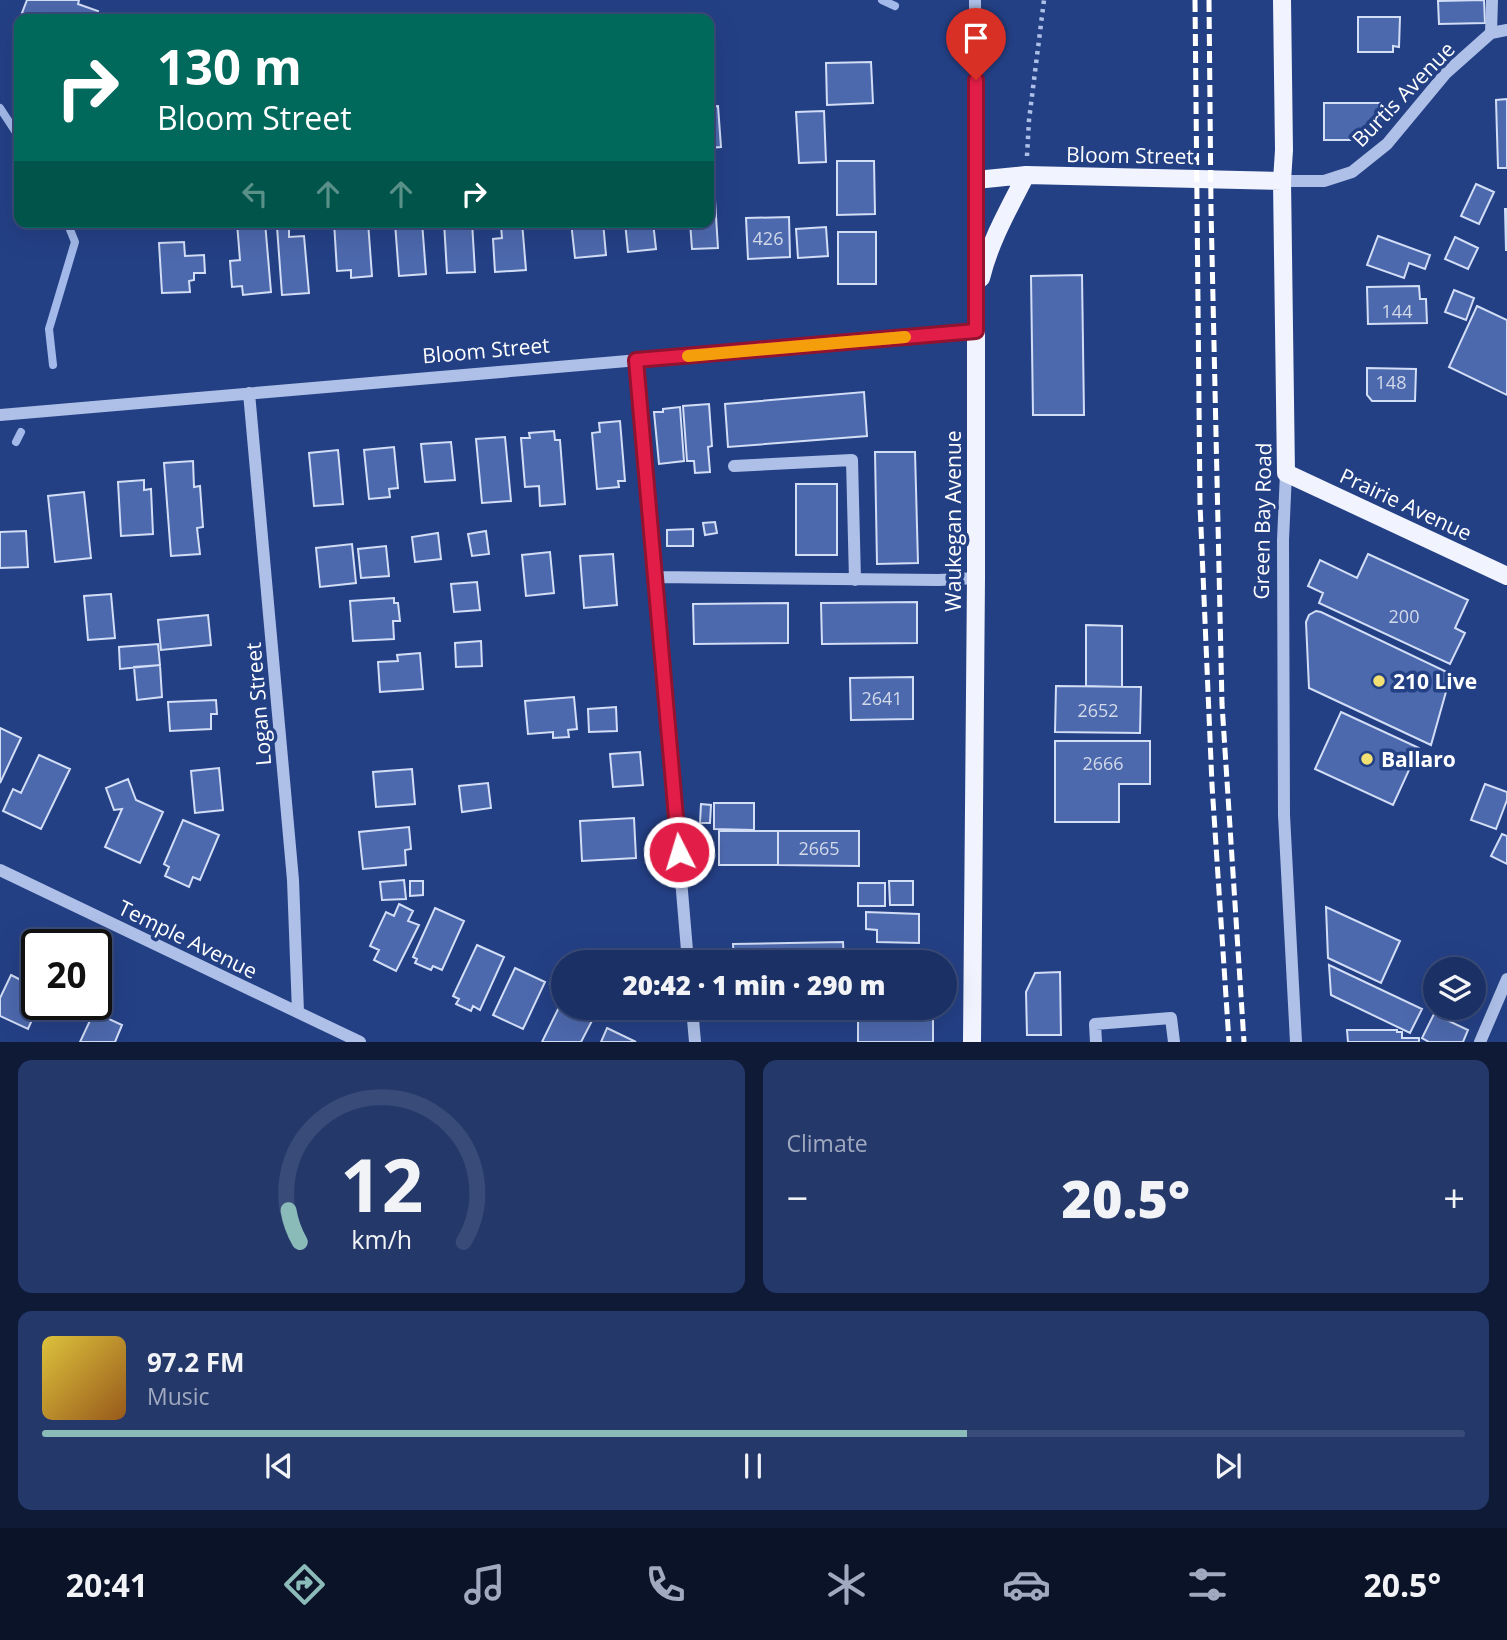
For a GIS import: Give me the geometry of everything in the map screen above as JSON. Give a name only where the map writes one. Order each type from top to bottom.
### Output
[{"type":"main road","name":"Green Bay Road","points":[[1282,0],[1286,473]]},
{"type":"main road","name":"Bloom Street","points":[[976,180],[1026,175],[1282,181]]},
{"type":"main road","points":[[976,299],[998,229],[1026,175]]},
{"type":"main road","name":"Waukegan Avenue","points":[[972,1041],[976,180]]},
{"type":"main road","name":"Prairie Avenue","points":[[1286,473],[1507,576]]},
{"type":"street","name":"Waukegan Avenue","points":[[975,0],[976,180]]},
{"type":"street","points":[[1492,0],[1491,33],[1507,30]]},
{"type":"street","name":"Burtis Avenue","points":[[1282,181],[1324,181],[1352,172],[1387,144],[1446,73],[1491,33]]},
{"type":"street","name":"Bloom Street","points":[[0,415],[976,331]]},
{"type":"street","points":[[636,360],[687,950]]},
{"type":"street","name":"Logan Street","points":[[250,393],[293,880],[298,1012]]},
{"type":"street","points":[[734,466],[852,460],[855,580]]},
{"type":"street","name":"Green Bay Road","points":[[1286,473],[1283,540],[1284,815],[1296,1041]]},
{"type":"street","points":[[655,577],[855,580],[976,578]]},
{"type":"street","name":"Temple Avenue","points":[[0,870],[360,1041]]},
{"type":"street","points":[[1480,1041],[1507,979]]},
{"type":"street","points":[[1096,1041],[1095,1024],[1171,1018],[1174,1041]]},
{"type":"street","points":[[693,1020],[695,1041]]},
{"type":"path","points":[[1026,175],[1029,120],[1044,0]]},
{"type":"building","points":[[27,0],[79,0],[78,4],[98,11],[97,14],[22,13]]},
{"type":"building","points":[[1484,0],[1485,23],[1439,24],[1438,1]]},
{"type":"building","points":[[1358,17],[1400,17],[1399,47],[1393,46],[1393,52],[1358,52]]},
{"type":"building","points":[[871,62],[873,103],[827,105],[826,63]]},
{"type":"building","points":[[1507,99],[1507,168],[1498,168],[1496,100]]},
{"type":"building","points":[[1324,103],[1381,103],[1381,123],[1364,140],[1324,140]]},
{"type":"building","points":[[714,106],[718,106],[721,147],[714,148]]},
{"type":"building","points":[[824,111],[826,162],[799,163],[796,112]]},
{"type":"building","points":[[837,161],[874,161],[875,214],[837,215]]},
{"type":"building","points":[[1476,184],[1494,192],[1479,224],[1461,216]]},
{"type":"building","points":[[715,200],[718,248],[692,249],[690,228],[714,228]]},
{"type":"building","points":[[1507,209],[1507,250],[1506,250]]},
{"type":"building","points":[[789,217],[790,257],[748,259],[746,218]]},
{"type":"building","points":[[826,227],[828,256],[798,258],[796,229]]},
{"type":"building","points":[[237,228],[266,228],[271,292],[243,295],[242,286],[232,287],[230,261],[240,260]]},
{"type":"building","points":[[277,228],[289,228],[289,237],[304,236],[309,293],[282,295]]},
{"type":"building","points":[[334,228],[368,228],[372,276],[351,278],[351,270],[337,271]]},
{"type":"building","points":[[395,228],[422,228],[426,274],[399,276]]},
{"type":"building","points":[[444,228],[472,228],[475,272],[447,273]]},
{"type":"building","points":[[501,228],[522,228],[526,270],[495,272],[493,239],[502,238]]},
{"type":"building","points":[[572,228],[604,228],[606,255],[575,258]]},
{"type":"building","points":[[626,228],[654,228],[656,249],[628,252]]},
{"type":"building","points":[[838,232],[876,232],[876,284],[838,284]]},
{"type":"building","points":[[1378,236],[1430,255],[1425,269],[1409,263],[1404,278],[1367,265]]},
{"type":"building","points":[[1455,237],[1478,248],[1468,269],[1445,259]]},
{"type":"building","points":[[184,242],[185,256],[204,255],[205,273],[194,273],[194,280],[189,281],[190,292],[162,293],[159,243]]},
{"type":"building","points":[[1082,275],[1084,415],[1033,415],[1031,276]]},
{"type":"building","points":[[1419,286],[1420,299],[1426,299],[1427,323],[1368,324],[1367,287]]},
{"type":"building","points":[[1454,290],[1474,298],[1466,320],[1445,312]]},
{"type":"building","points":[[1477,306],[1507,320],[1507,395],[1449,367]]},
{"type":"building","points":[[1367,368],[1416,369],[1415,401],[1372,401],[1367,395]]},
{"type":"building","points":[[864,392],[867,436],[728,447],[725,404]]},
{"type":"building","points":[[709,404],[712,446],[708,447],[710,472],[695,473],[694,461],[687,461],[683,406]]},
{"type":"building","points":[[680,407],[684,461],[659,464],[654,412]]},
{"type":"building","points":[[620,421],[625,481],[618,481],[619,487],[597,489],[592,433],[600,432],[599,423]]},
{"type":"building","points":[[554,431],[555,440],[560,440],[565,504],[540,506],[539,486],[525,487],[521,438],[530,438],[529,433]]},
{"type":"building","points":[[505,437],[511,501],[482,503],[476,439]]},
{"type":"building","points":[[451,442],[455,480],[425,482],[421,444]]},
{"type":"building","points":[[394,447],[398,488],[389,489],[390,497],[369,499],[364,450]]},
{"type":"building","points":[[338,450],[343,504],[314,506],[309,453]]},
{"type":"building","points":[[875,452],[915,452],[918,563],[877,564]]},
{"type":"building","points":[[193,461],[194,487],[200,486],[203,527],[197,528],[200,554],[171,556],[164,463]]},
{"type":"building","points":[[144,480],[144,490],[151,489],[153,534],[121,536],[118,482]]},
{"type":"building","points":[[796,484],[837,484],[837,555],[796,555]]},
{"type":"building","points":[[84,492],[91,558],[55,562],[48,496]]},
{"type":"building","points":[[715,522],[717,533],[705,535],[703,523]]},
{"type":"building","points":[[693,529],[693,546],[667,546],[667,530]]},
{"type":"building","points":[[26,531],[28,567],[0,568],[0,532]]},
{"type":"building","points":[[486,531],[489,554],[472,556],[468,534]]},
{"type":"building","points":[[438,533],[441,559],[415,562],[412,537]]},
{"type":"building","points":[[352,544],[356,583],[320,587],[316,548]]},
{"type":"building","points":[[386,546],[389,576],[361,578],[358,549]]},
{"type":"building","points":[[550,552],[554,593],[526,596],[522,555]]},
{"type":"building","points":[[613,554],[617,605],[584,608],[580,556]]},
{"type":"building","points":[[1368,554],[1468,600],[1455,628],[1465,633],[1450,664],[1319,603],[1323,593],[1308,586],[1320,560],[1357,578]]},
{"type":"building","points":[[477,582],[480,610],[454,612],[451,584]]},
{"type":"building","points":[[111,594],[115,638],[88,640],[84,596]]},
{"type":"building","points":[[394,598],[394,603],[398,603],[400,621],[393,621],[394,639],[353,641],[350,601]]},
{"type":"building","points":[[917,602],[917,643],[822,644],[821,603]]},
{"type":"building","points":[[788,603],[788,643],[694,644],[693,604]]},
{"type":"building","name":"210 Live","points":[[1316,611],[1451,674],[1431,745],[1309,688],[1306,622],[1309,615]]},
{"type":"building","points":[[208,615],[211,645],[161,650],[158,620]]},
{"type":"building","points":[[1086,625],[1122,626],[1122,687],[1086,686]]},
{"type":"building","points":[[481,641],[482,666],[456,667],[455,643]]},
{"type":"building","points":[[158,644],[160,665],[120,669],[119,647]]},
{"type":"building","points":[[420,653],[423,689],[380,692],[378,662],[398,661],[397,655]]},
{"type":"building","points":[[160,665],[162,697],[137,700],[134,667]]},
{"type":"building","points":[[913,677],[913,719],[851,720],[850,678]]},
{"type":"building","points":[[1056,686],[1141,687],[1140,733],[1055,732]]},
{"type":"building","points":[[574,697],[577,729],[568,730],[569,737],[553,738],[553,732],[528,734],[525,701]]},
{"type":"building","points":[[216,700],[217,714],[211,714],[211,729],[170,731],[168,702]]},
{"type":"building","points":[[616,707],[617,731],[589,732],[588,709]]},
{"type":"building","name":"Ballaro","points":[[1341,712],[1419,748],[1393,805],[1315,769]]},
{"type":"building","points":[[0,728],[21,738],[0,783]]},
{"type":"building","points":[[1055,741],[1150,741],[1150,784],[1119,784],[1119,822],[1055,822]]},
{"type":"building","points":[[640,752],[643,785],[613,787],[610,754]]},
{"type":"building","points":[[39,755],[70,769],[41,829],[3,811],[13,789],[21,793]]},
{"type":"building","points":[[219,768],[223,810],[195,813],[191,771]]},
{"type":"building","points":[[412,769],[415,804],[376,807],[373,772]]},
{"type":"building","points":[[128,779],[136,800],[163,812],[140,863],[105,847],[122,809],[114,810],[106,788]]},
{"type":"building","points":[[488,783],[491,808],[462,812],[459,786]]},
{"type":"building","points":[[1485,784],[1507,792],[1507,800],[1496,829],[1471,820]]},
{"type":"building","points":[[714,803],[754,803],[754,830],[714,829]]},
{"type":"building","points":[[701,804],[711,805],[710,823],[700,823]]},
{"type":"building","points":[[634,818],[636,858],[582,861],[580,821]]},
{"type":"building","points":[[183,820],[219,835],[200,880],[193,877],[189,887],[165,876],[169,867],[164,864]]},
{"type":"building","points":[[409,827],[411,849],[405,850],[406,865],[363,869],[359,832]]},
{"type":"building","points":[[719,831],[778,831],[778,865],[719,865]]},
{"type":"building","points":[[778,831],[859,831],[859,866],[778,865]]},
{"type":"building","points":[[1502,834],[1507,836],[1507,864],[1491,856]]},
{"type":"building","points":[[404,880],[406,899],[382,900],[380,882]]},
{"type":"building","points":[[410,881],[423,881],[423,895],[410,896]]},
{"type":"building","points":[[889,881],[913,881],[913,905],[890,905]]},
{"type":"building","points":[[858,883],[885,883],[885,906],[858,906]]},
{"type":"building","points":[[399,904],[413,911],[408,921],[419,925],[396,971],[374,960],[379,950],[370,946],[386,912],[394,916]]},
{"type":"building","points":[[1326,907],[1400,941],[1381,983],[1328,958]]},
{"type":"building","points":[[435,908],[464,921],[442,970],[433,966],[431,970],[415,963],[417,959],[413,957]]},
{"type":"building","points":[[866,912],[919,914],[919,943],[877,942],[877,930],[866,929]]},
{"type":"building","points":[[843,942],[843,950],[733,950],[733,944]]},
{"type":"building","points":[[477,945],[504,957],[480,1010],[473,1006],[471,1011],[456,1004],[459,999],[453,996]]},
{"type":"building","points":[[1329,965],[1422,1009],[1410,1033],[1331,995]]},
{"type":"building","points":[[515,968],[545,982],[523,1029],[493,1015]]},
{"type":"building","points":[[1060,972],[1061,1035],[1027,1035],[1026,992],[1035,973]]},
{"type":"building","points":[[11,975],[21,980],[21,1020],[32,1020],[28,1029],[0,1016],[0,998]]},
{"type":"building","points":[[90,1020],[111,1020],[122,1025],[115,1042],[80,1042]]},
{"type":"building","points":[[553,1020],[592,1020],[581,1042],[542,1042]]},
{"type":"building","points":[[858,1020],[933,1020],[933,1042],[858,1042]]},
{"type":"building","points":[[1431,1020],[1447,1020],[1468,1030],[1463,1042],[1429,1042],[1422,1038]]},
{"type":"building","points":[[607,1028],[636,1042],[601,1042]]},
{"type":"building","points":[[1347,1030],[1397,1030],[1402,1032],[1402,1038],[1419,1038],[1419,1042],[1348,1042]]},
{"type":"waterway","points":[[882,0],[895,6]]},
{"type":"waterway","points":[[0,108],[14,129]]},
{"type":"waterway","points":[[53,365],[49,329],[75,242],[69,228]]},
{"type":"waterway","points":[[16,442],[21,432]]},
{"type":"railway","points":[[1195,0],[1200,504],[1212,785],[1229,1042]]},
{"type":"railway","points":[[1209,0],[1222,704],[1244,1042]]},
{"type":"slow traffic","points":[[688,356],[905,337]]},
{"type":"place","name":"210 Live","points":[[1379,681]]},
{"type":"place","name":"Ballaro","points":[[1367,759]]},
{"type":"route","points":[[679,852],[636,360],[976,331],[976,80]]}]
